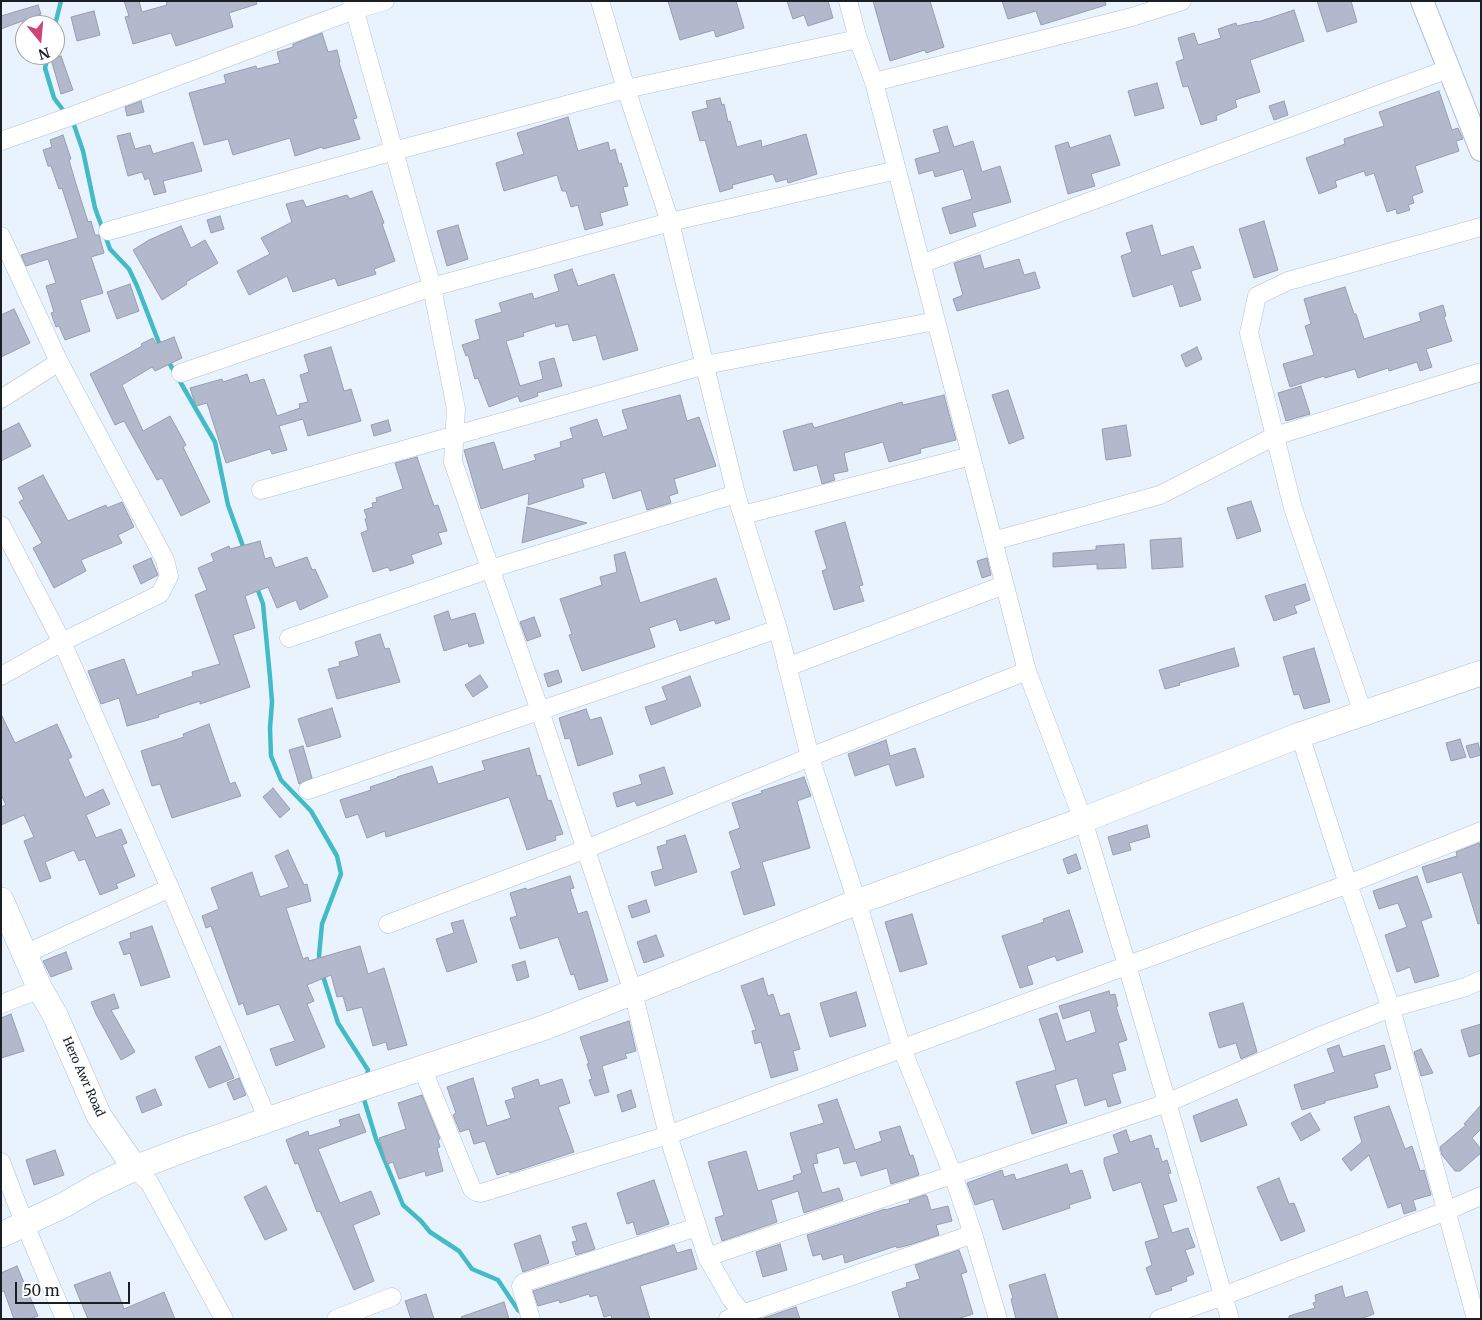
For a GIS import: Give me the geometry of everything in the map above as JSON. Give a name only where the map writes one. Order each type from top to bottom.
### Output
[{"type":"main road","points":[[1,1235],[25,1225],[97,1186],[134,1169],[268,1120],[546,1026],[857,902],[1083,820],[1300,736],[1481,673]]},
{"type":"main road","name":"Hero Awr Road","points":[[1,900],[40,989],[55,1015],[99,1116],[134,1169]]},
{"type":"street","points":[[1,141],[69,118],[353,6],[384,1]]},
{"type":"street","points":[[600,1],[626,89],[670,222],[736,494],[778,629],[810,757],[902,1049],[953,1175],[998,1319]]},
{"type":"street","points":[[848,1],[858,40],[874,82],[1027,671],[1083,820],[1128,965],[1230,1319]]},
{"type":"street","points":[[874,82],[1132,16],[1182,1]]},
{"type":"street","points":[[1422,1],[1481,150]]},
{"type":"street","points":[[353,6],[432,287],[456,409],[453,462],[540,711],[634,992],[668,1135],[707,1257],[740,1317],[973,1234]]},
{"type":"street","points":[[108,231],[394,151],[626,89],[858,40]]},
{"type":"street","points":[[921,264],[1448,69]]},
{"type":"street","points":[[181,373],[432,287],[670,222],[897,170]]},
{"type":"street","points":[[1363,713],[1293,508],[1250,333],[1258,296],[1288,281],[1481,227]]},
{"type":"street","points":[[1,236],[59,362],[165,560],[169,576],[160,594],[62,642],[1,676]]},
{"type":"street","points":[[261,490],[705,365],[936,321]]},
{"type":"street","points":[[1,398],[59,362]]},
{"type":"street","points":[[993,541],[1160,495],[1275,436],[1481,372]]},
{"type":"street","points":[[742,515],[971,456]]},
{"type":"street","points":[[289,638],[490,569],[736,494]]},
{"type":"street","points":[[1,525],[62,642],[170,888],[268,1120]]},
{"type":"street","points":[[787,667],[1004,585]]},
{"type":"street","points":[[308,790],[778,629]]},
{"type":"street","points":[[388,924],[586,849],[1027,671]]},
{"type":"street","points":[[1300,736],[1391,1008],[1476,1319]]},
{"type":"street","points":[[422,1068],[472,1189],[480,1193],[668,1135],[1348,884],[1481,830]]},
{"type":"street","points":[[24,954],[170,888]]},
{"type":"street","points":[[707,1257],[1167,1103],[1320,1036],[1391,1008],[1466,987],[1481,980]]},
{"type":"street","points":[[1,1004],[40,989]]},
{"type":"street","points":[[1,1162],[25,1225],[65,1319]]},
{"type":"street","points":[[134,1169],[149,1182],[224,1319]]},
{"type":"street","points":[[1159,1319],[1446,1211],[1481,1196]]},
{"type":"street","points":[[531,1319],[523,1293],[523,1283],[697,1227]]},
{"type":"street","points":[[336,1319],[392,1297]]},
{"type":"building","points":[[124,1],[139,1],[142,12],[167,5],[166,1],[256,1],[257,4],[229,13],[233,27],[176,46],[171,33],[133,44],[125,17],[129,16]]},
{"type":"building","points":[[668,1],[736,1],[744,28],[716,37],[714,30],[680,40]]},
{"type":"building","points":[[787,1],[828,1],[833,18],[808,26],[804,15],[793,19]]},
{"type":"building","points":[[873,1],[930,1],[944,47],[926,53],[925,50],[890,61]]},
{"type":"building","points":[[1002,1],[1105,1],[1106,5],[1041,25],[1036,11],[1008,19]]},
{"type":"building","points":[[1317,1],[1351,1],[1357,22],[1327,32]]},
{"type":"building","points":[[38,5],[41,14],[15,15],[15,24],[1,29],[1,16]]},
{"type":"building","points":[[1294,10],[1304,41],[1250,60],[1260,92],[1235,100],[1237,107],[1216,116],[1217,120],[1201,125],[1188,86],[1183,87],[1176,62],[1184,59],[1178,38],[1194,33],[1198,45],[1221,38],[1218,29],[1236,23],[1237,26],[1258,22]]},
{"type":"building","points":[[94,11],[100,35],[77,41],[71,17]]},
{"type":"building","points":[[322,33],[328,52],[337,50],[339,63],[357,118],[353,119],[360,139],[323,149],[322,147],[295,156],[290,138],[233,155],[228,139],[204,145],[189,93],[226,83],[224,75],[256,66],[257,69],[280,63],[277,52],[293,47],[293,44]]},
{"type":"building","points":[[53,65],[64,65],[73,90],[61,94]]},
{"type":"building","points":[[1157,83],[1164,108],[1135,116],[1128,91]]},
{"type":"building","points":[[1439,91],[1452,130],[1458,128],[1463,139],[1456,141],[1459,151],[1415,166],[1423,192],[1412,196],[1414,203],[1408,205],[1410,210],[1397,214],[1396,209],[1387,212],[1374,173],[1366,176],[1364,171],[1335,181],[1337,187],[1319,194],[1306,158],[1345,144],[1344,139],[1384,126],[1379,112]]},
{"type":"building","points":[[720,98],[722,105],[724,104],[728,122],[730,121],[737,147],[761,140],[762,147],[806,134],[817,174],[788,183],[787,179],[776,182],[773,174],[732,185],[733,188],[720,192],[705,140],[700,141],[692,112],[708,108],[706,101]]},
{"type":"building","points":[[141,101],[144,112],[127,116],[125,107]]},
{"type":"building","points":[[1284,101],[1288,115],[1274,120],[1269,106]]},
{"type":"building","points":[[568,117],[578,151],[608,142],[610,151],[615,149],[628,186],[623,187],[628,205],[600,213],[603,225],[585,230],[578,205],[571,207],[566,191],[562,191],[557,175],[504,191],[496,163],[524,154],[517,133]]},
{"type":"building","points":[[947,126],[954,147],[973,141],[982,172],[1000,166],[1011,202],[972,213],[976,226],[950,234],[942,208],[972,199],[963,169],[935,177],[933,170],[919,174],[915,159],[940,152],[933,130]]},
{"type":"building","points":[[130,133],[135,149],[150,145],[153,154],[193,142],[202,171],[163,181],[166,192],[154,195],[149,178],[145,180],[142,172],[128,176],[117,136]]},
{"type":"building","points":[[63,135],[88,222],[91,221],[95,235],[99,235],[104,253],[91,257],[103,293],[80,300],[90,331],[65,340],[59,326],[56,327],[51,313],[54,312],[46,286],[56,283],[48,259],[26,266],[21,255],[78,238],[62,188],[59,189],[43,150],[52,147],[50,140]]},
{"type":"building","points":[[1110,135],[1120,165],[1091,174],[1095,186],[1068,194],[1055,146],[1068,142],[1070,148]]},
{"type":"building","points":[[372,191],[395,261],[374,269],[376,274],[338,286],[335,278],[293,292],[287,276],[249,295],[237,271],[270,254],[261,238],[292,222],[286,204],[303,200],[306,207],[347,195],[350,199]]},
{"type":"building","points":[[220,216],[224,229],[211,233],[207,220]]},
{"type":"building","points":[[1264,221],[1278,270],[1254,278],[1239,229]]},
{"type":"building","points":[[458,225],[468,259],[447,266],[437,231]]},
{"type":"building","points":[[1152,225],[1161,256],[1193,246],[1201,268],[1191,271],[1201,300],[1180,307],[1173,284],[1133,297],[1121,256],[1132,252],[1126,233]]},
{"type":"building","points":[[181,226],[191,248],[205,240],[218,263],[186,282],[187,284],[162,300],[133,250],[149,240]]},
{"type":"building","points":[[980,255],[984,269],[1019,259],[1024,275],[1035,272],[1040,288],[957,311],[953,299],[963,295],[954,263]]},
{"type":"building","points":[[572,269],[578,286],[614,274],[638,350],[603,360],[596,335],[573,341],[568,324],[556,327],[555,323],[523,333],[524,336],[506,341],[520,386],[543,379],[539,362],[554,358],[562,386],[537,393],[538,396],[520,402],[518,396],[489,407],[478,378],[475,379],[468,355],[466,356],[462,345],[480,339],[475,320],[502,312],[499,303],[532,293],[534,299],[559,291],[554,275]]},
{"type":"building","points":[[130,284],[139,311],[117,319],[107,292]]},
{"type":"building","points":[[1345,287],[1364,339],[1421,321],[1419,313],[1443,305],[1446,316],[1444,317],[1452,341],[1426,349],[1432,367],[1420,371],[1417,362],[1389,371],[1388,368],[1358,378],[1355,369],[1325,378],[1324,376],[1290,387],[1283,364],[1314,355],[1305,326],[1311,324],[1304,299]]},
{"type":"building","points":[[14,309],[30,343],[1,357],[1,315]]},
{"type":"building","points":[[174,337],[182,358],[155,371],[152,367],[122,385],[143,431],[170,416],[186,445],[183,447],[210,502],[181,516],[162,478],[157,480],[124,421],[115,425],[90,374],[153,338],[156,344]]},
{"type":"building","points":[[331,347],[344,391],[351,389],[361,421],[308,436],[303,419],[279,426],[287,450],[272,454],[270,449],[226,463],[207,403],[196,406],[190,388],[222,379],[223,382],[247,374],[250,383],[264,379],[277,416],[300,408],[299,404],[308,402],[300,375],[309,372],[304,355]]},
{"type":"building","points":[[1197,347],[1202,359],[1186,367],[1181,355]]},
{"type":"building","points":[[1301,386],[1310,414],[1286,421],[1278,393]]},
{"type":"building","points":[[1008,390],[1024,438],[1009,444],[992,395]]},
{"type":"building","points":[[680,395],[687,421],[699,417],[716,466],[674,479],[678,493],[669,496],[671,503],[647,510],[641,490],[613,499],[605,472],[582,479],[584,487],[528,505],[529,493],[481,509],[464,450],[494,442],[503,470],[536,460],[534,455],[561,447],[560,442],[573,438],[570,428],[597,419],[603,437],[628,429],[622,410]]},
{"type":"building","points":[[944,395],[956,440],[920,449],[921,453],[889,462],[883,442],[844,453],[848,471],[833,474],[835,480],[822,484],[817,465],[794,471],[783,431],[812,423],[814,428],[902,402],[903,405]]},
{"type":"building","points":[[388,420],[391,431],[374,436],[371,425]]},
{"type":"building","points":[[19,423],[31,446],[1,461],[1,432]]},
{"type":"building","points":[[1126,425],[1131,456],[1106,460],[1102,429]]},
{"type":"building","points":[[417,457],[434,506],[438,505],[447,531],[438,533],[442,544],[411,555],[414,563],[390,571],[388,567],[373,572],[361,533],[368,530],[364,510],[373,507],[372,503],[377,502],[376,498],[403,489],[395,463]]},
{"type":"building","points":[[43,475],[68,521],[106,505],[107,508],[122,502],[134,527],[118,535],[122,543],[81,560],[86,571],[54,588],[33,548],[42,543],[19,502],[24,499],[18,488]]},
{"type":"building","points":[[1251,501],[1261,531],[1237,539],[1227,508]]},
{"type":"building","points":[[527,507],[587,523],[522,543]]},
{"type":"building","points":[[845,522],[863,585],[859,586],[864,601],[834,610],[822,571],[827,569],[815,531]]},
{"type":"building","points":[[1181,538],[1183,567],[1152,569],[1150,540]]},
{"type":"building","points":[[260,541],[265,559],[271,557],[275,568],[307,557],[312,570],[315,569],[328,597],[300,610],[296,600],[277,608],[268,587],[245,596],[255,628],[233,635],[250,687],[200,704],[200,701],[158,715],[159,717],[127,726],[119,698],[101,704],[88,671],[124,659],[137,695],[193,676],[192,672],[220,664],[195,595],[207,590],[198,568],[214,561],[211,554],[229,546],[230,549]]},
{"type":"building","points":[[1124,544],[1126,568],[1097,569],[1097,564],[1053,567],[1053,553],[1096,550],[1096,546]]},
{"type":"building","points":[[625,552],[640,603],[716,578],[730,619],[716,624],[714,620],[680,631],[676,619],[649,628],[655,647],[582,671],[569,635],[572,634],[560,599],[602,585],[600,577],[617,572],[614,555]]},
{"type":"building","points":[[151,558],[158,575],[141,584],[133,566]]},
{"type":"building","points":[[987,558],[991,575],[982,578],[977,561]]},
{"type":"building","points":[[1305,584],[1310,600],[1294,606],[1297,613],[1274,621],[1265,596]]},
{"type":"building","points":[[448,611],[451,620],[475,613],[484,643],[469,647],[468,643],[444,651],[434,616]]},
{"type":"building","points":[[534,617],[541,636],[527,641],[520,622]]},
{"type":"building","points":[[380,634],[385,649],[389,648],[400,682],[337,699],[328,669],[340,666],[339,662],[359,656],[355,642]]},
{"type":"building","points":[[1234,648],[1239,666],[1179,683],[1180,685],[1165,689],[1159,670]]},
{"type":"building","points":[[1314,648],[1330,702],[1304,709],[1299,694],[1294,695],[1283,657]]},
{"type":"building","points":[[558,670],[562,682],[548,687],[544,674]]},
{"type":"building","points":[[480,675],[488,687],[473,697],[465,685]]},
{"type":"building","points":[[690,676],[701,706],[651,725],[645,707],[667,700],[662,687]]},
{"type":"building","points":[[332,708],[341,737],[307,747],[298,719]]},
{"type":"building","points":[[586,709],[590,720],[601,717],[613,754],[578,766],[570,738],[565,739],[559,718]]},
{"type":"building","points":[[1,714],[15,743],[57,724],[72,757],[68,759],[85,798],[103,789],[110,804],[86,815],[96,838],[121,829],[127,843],[122,845],[135,876],[116,884],[118,888],[100,895],[85,859],[79,861],[74,850],[45,862],[51,878],[40,882],[24,841],[34,837],[24,815],[1,825],[1,807],[6,805],[1,795]]},
{"type":"building","points":[[209,724],[230,784],[235,782],[241,796],[172,818],[160,784],[152,786],[141,751],[184,737],[183,734]]},
{"type":"building","points":[[1460,739],[1466,757],[1451,761],[1446,743]]},
{"type":"building","points":[[886,740],[890,756],[915,748],[924,777],[896,786],[889,764],[855,776],[848,754]]},
{"type":"building","points":[[1478,743],[1481,755],[1470,758],[1466,746]]},
{"type":"building","points":[[303,746],[312,778],[299,784],[289,750]]},
{"type":"building","points":[[529,748],[537,776],[540,775],[548,801],[551,800],[563,834],[555,836],[556,840],[527,850],[509,797],[386,837],[385,831],[367,838],[358,814],[346,818],[340,800],[371,790],[370,787],[397,777],[432,766],[438,784],[485,770],[482,761]]},
{"type":"building","points":[[664,767],[673,794],[637,806],[635,801],[617,807],[613,793],[642,784],[639,775]]},
{"type":"building","points":[[804,777],[811,796],[797,801],[810,848],[762,862],[775,905],[744,915],[731,872],[741,868],[729,832],[740,828],[732,803]]},
{"type":"building","points":[[273,788],[290,809],[280,818],[263,797]]},
{"type":"building","points":[[1147,825],[1150,837],[1129,843],[1131,850],[1113,855],[1108,837]]},
{"type":"building","points":[[685,835],[697,872],[655,886],[651,872],[663,869],[657,847],[667,844],[666,841]]},
{"type":"building","points":[[1479,843],[1481,850],[1481,923],[1478,924],[1462,872],[1427,883],[1422,867],[1457,856],[1456,852]]},
{"type":"building","points":[[288,850],[304,885],[307,884],[311,901],[286,908],[303,959],[308,957],[309,961],[360,946],[368,974],[384,968],[407,1045],[388,1050],[386,1042],[373,1046],[362,1007],[347,1011],[343,996],[337,997],[331,975],[307,985],[314,1001],[307,1004],[325,1047],[276,1066],[270,1049],[295,1041],[279,1004],[247,1015],[243,1003],[239,1005],[211,926],[206,928],[202,916],[219,909],[211,888],[252,872],[260,897],[289,887],[275,856]]},
{"type":"building","points":[[1076,854],[1081,869],[1068,874],[1063,859]]},
{"type":"building","points":[[570,876],[574,888],[570,889],[578,914],[587,911],[608,981],[579,990],[574,974],[571,975],[558,937],[520,949],[510,918],[517,916],[510,893],[526,888],[527,890]]},
{"type":"building","points":[[1417,876],[1432,917],[1421,921],[1439,976],[1415,983],[1410,967],[1397,972],[1385,935],[1407,927],[1398,903],[1379,909],[1373,891]]},
{"type":"building","points":[[646,900],[650,912],[632,918],[628,906]]},
{"type":"building","points":[[1069,910],[1083,952],[1057,961],[1055,956],[1027,966],[1033,984],[1020,988],[1002,936],[1044,922],[1043,919]]},
{"type":"building","points":[[912,914],[927,964],[900,972],[885,922]]},
{"type":"building","points":[[463,920],[477,962],[447,972],[436,939],[454,933],[451,923]]},
{"type":"building","points":[[152,926],[170,977],[141,986],[130,953],[124,955],[119,942],[131,938],[130,933]]},
{"type":"building","points":[[656,935],[664,956],[644,963],[637,942]]},
{"type":"building","points":[[66,952],[72,969],[51,977],[43,961]]},
{"type":"building","points":[[525,961],[529,977],[517,981],[512,965]]},
{"type":"building","points":[[763,978],[768,996],[773,994],[780,1016],[789,1013],[800,1049],[793,1051],[798,1070],[771,1078],[761,1042],[755,1044],[752,1031],[756,1030],[741,986]]},
{"type":"building","points":[[1109,991],[1110,995],[1115,994],[1118,1006],[1116,1007],[1127,1040],[1118,1043],[1126,1070],[1112,1074],[1121,1103],[1108,1107],[1106,1099],[1085,1106],[1077,1078],[1055,1085],[1067,1123],[1032,1134],[1016,1082],[1056,1070],[1039,1019],[1057,1013],[1066,1042],[1096,1032],[1090,1010],[1063,1019],[1059,1006]]},
{"type":"building","points":[[856,992],[866,1026],[830,1037],[820,1003]]},
{"type":"building","points":[[114,994],[119,1008],[111,1010],[135,1052],[121,1060],[91,1002]]},
{"type":"building","points":[[1243,1003],[1257,1052],[1241,1059],[1236,1043],[1219,1048],[1209,1013]]},
{"type":"building","points":[[11,1014],[24,1051],[1,1058],[1,1018]]},
{"type":"building","points":[[629,1021],[636,1051],[625,1054],[627,1058],[602,1066],[609,1092],[595,1096],[589,1080],[592,1079],[587,1064],[589,1064],[580,1037]]},
{"type":"building","points":[[1481,1024],[1481,1053],[1469,1057],[1461,1030]]},
{"type":"building","points":[[1339,1045],[1343,1057],[1384,1045],[1391,1069],[1374,1074],[1378,1087],[1325,1101],[1325,1103],[1302,1110],[1294,1085],[1335,1072],[1327,1049]]},
{"type":"building","points":[[220,1046],[234,1078],[209,1088],[195,1057]]},
{"type":"building","points":[[1421,1049],[1433,1073],[1421,1076],[1414,1052]]},
{"type":"building","points":[[239,1078],[246,1095],[234,1100],[227,1083]]},
{"type":"building","points":[[473,1078],[487,1126],[511,1118],[505,1101],[515,1098],[512,1088],[538,1079],[540,1086],[562,1079],[570,1103],[558,1107],[574,1152],[510,1173],[509,1171],[497,1175],[485,1141],[474,1144],[469,1129],[460,1132],[453,1115],[456,1113],[447,1087]]},
{"type":"building","points":[[155,1089],[162,1105],[142,1113],[136,1097]]},
{"type":"building","points":[[631,1090],[636,1107],[622,1112],[617,1095]]},
{"type":"building","points":[[422,1095],[440,1139],[438,1140],[440,1147],[437,1148],[443,1171],[426,1176],[425,1171],[399,1179],[393,1162],[387,1164],[379,1138],[406,1129],[398,1103]]},
{"type":"building","points":[[837,1099],[855,1150],[882,1141],[879,1132],[900,1126],[910,1156],[913,1155],[919,1175],[891,1184],[887,1168],[861,1176],[856,1161],[844,1164],[839,1147],[816,1154],[818,1163],[813,1164],[822,1193],[839,1188],[843,1200],[804,1213],[798,1191],[771,1200],[777,1222],[722,1241],[715,1218],[724,1215],[708,1162],[746,1151],[758,1191],[794,1180],[793,1176],[802,1173],[790,1133],[824,1123],[818,1105]]},
{"type":"building","points":[[1237,1099],[1247,1125],[1201,1142],[1193,1116]]},
{"type":"building","points":[[1481,1105],[1481,1129],[1472,1138],[1481,1149],[1481,1153],[1460,1171],[1455,1171],[1442,1155],[1440,1147],[1466,1125],[1464,1124]]},
{"type":"building","points":[[1389,1106],[1405,1149],[1412,1146],[1420,1171],[1424,1170],[1431,1195],[1413,1200],[1416,1210],[1404,1214],[1401,1203],[1388,1208],[1369,1155],[1351,1171],[1342,1159],[1362,1142],[1354,1117]]},
{"type":"building","points":[[1310,1113],[1320,1130],[1301,1141],[1291,1123]]},
{"type":"building","points":[[359,1114],[366,1132],[318,1149],[340,1203],[371,1191],[380,1214],[353,1225],[374,1281],[354,1290],[320,1211],[317,1212],[298,1163],[295,1164],[286,1140],[308,1131],[309,1136],[341,1126],[339,1120]]},
{"type":"building","points":[[1126,1130],[1130,1142],[1151,1135],[1155,1149],[1158,1148],[1162,1162],[1167,1160],[1171,1173],[1168,1174],[1177,1201],[1163,1205],[1172,1233],[1188,1228],[1195,1247],[1185,1250],[1194,1274],[1186,1277],[1187,1281],[1171,1287],[1172,1290],[1156,1295],[1146,1268],[1152,1265],[1145,1242],[1159,1238],[1141,1182],[1113,1191],[1104,1163],[1104,1158],[1119,1153],[1113,1135]]},
{"type":"building","points":[[55,1150],[64,1175],[34,1185],[26,1160]]},
{"type":"building","points":[[1067,1164],[1070,1174],[1082,1170],[1091,1198],[1069,1205],[1070,1208],[1003,1230],[993,1199],[975,1205],[967,1183],[1002,1170],[1004,1177],[1014,1174],[1016,1180]]},
{"type":"building","points":[[1279,1178],[1289,1204],[1294,1203],[1305,1231],[1281,1241],[1257,1187]]},
{"type":"building","points":[[654,1180],[669,1224],[637,1235],[633,1222],[627,1224],[617,1193]]},
{"type":"building","points":[[266,1186],[287,1230],[265,1240],[244,1197]]},
{"type":"building","points":[[925,1195],[931,1210],[948,1206],[952,1221],[936,1225],[939,1235],[909,1245],[897,1248],[896,1246],[845,1263],[843,1254],[823,1260],[821,1254],[813,1256],[807,1235],[885,1209],[910,1203],[909,1200]]},
{"type":"building","points":[[586,1223],[595,1249],[576,1255],[572,1242],[577,1241],[572,1227]]},
{"type":"building","points":[[540,1235],[549,1263],[523,1272],[514,1244]]},
{"type":"building","points":[[780,1244],[787,1270],[763,1277],[756,1252]]},
{"type":"building","points":[[674,1245],[677,1253],[691,1249],[697,1269],[640,1286],[650,1319],[612,1319],[611,1315],[604,1317],[597,1295],[590,1297],[589,1294],[560,1303],[559,1300],[538,1306],[533,1291]]},
{"type":"building","points":[[959,1250],[967,1272],[961,1274],[973,1314],[957,1319],[900,1319],[892,1292],[907,1287],[906,1283],[920,1279],[915,1265]]},
{"type":"building","points":[[17,1266],[38,1316],[30,1319],[14,1319],[4,1291],[1,1292],[1,1273]]},
{"type":"building","points":[[110,1272],[124,1309],[164,1292],[175,1319],[88,1319],[74,1285]]},
{"type":"building","points":[[1045,1274],[1058,1319],[1016,1319],[1009,1285]]},
{"type":"building","points":[[1342,1286],[1345,1298],[1367,1291],[1374,1314],[1360,1319],[1289,1319],[1289,1316],[1315,1308],[1313,1303],[1316,1302],[1315,1295]]},
{"type":"building","points":[[426,1294],[434,1319],[411,1319],[405,1301]]},
{"type":"building","points":[[504,1302],[509,1319],[462,1319],[461,1317]]},
{"type":"building","points":[[796,1307],[800,1319],[761,1319]]},
{"type":"waterway","points":[[58,15],[61,1]]},
{"type":"waterway","points":[[46,65],[54,98],[66,114]]},
{"type":"waterway","points":[[71,121],[83,151],[95,208],[110,249],[129,269],[161,348]]},
{"type":"waterway","points":[[167,359],[215,442],[228,505],[244,549]]},
{"type":"waterway","points":[[256,585],[263,604],[270,677],[272,702],[270,728],[271,756],[281,780],[311,811],[337,856],[341,874],[322,924],[320,963]]},
{"type":"waterway","points":[[322,973],[338,1023],[368,1070],[367,1076]]},
{"type":"waterway","points":[[363,1096],[376,1139],[403,1205],[430,1232],[459,1251],[472,1269],[498,1280],[518,1310],[523,1313]]}]
